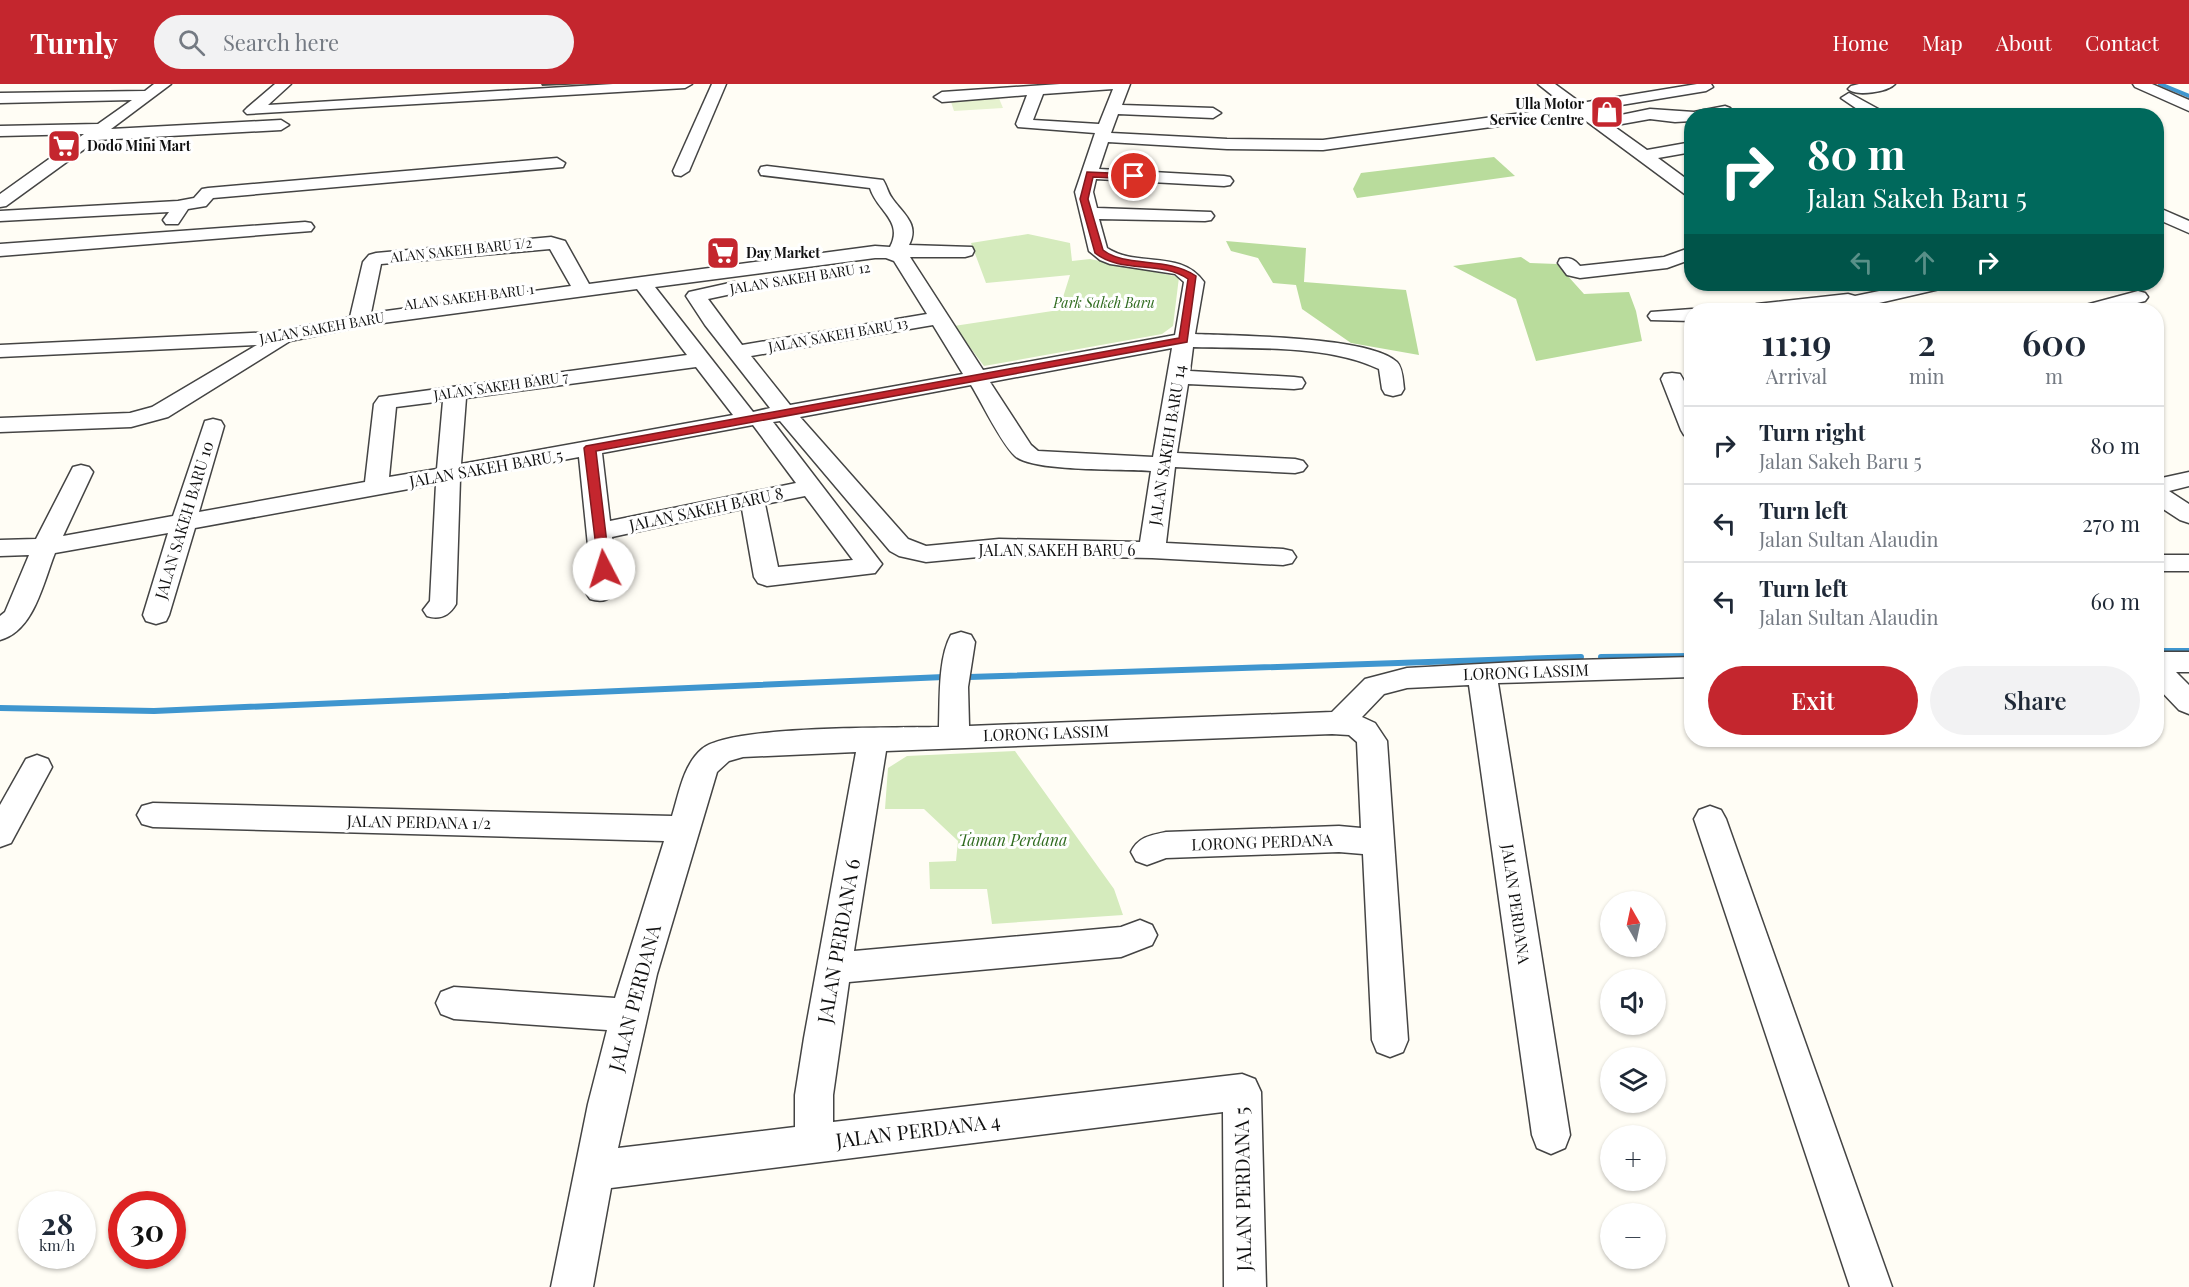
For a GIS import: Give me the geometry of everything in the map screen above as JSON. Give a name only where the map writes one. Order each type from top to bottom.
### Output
[{"type":"street","points":[[0,202],[164,84]]},
{"type":"street","points":[[284,84],[252,111],[685,84]]},
{"type":"street","points":[[681,171],[719,84]]},
{"type":"street","points":[[942,97],[1123,84],[1084,192],[1088,213],[1205,216]]},
{"type":"street","points":[[1868,108],[1852,93],[1888,84]]},
{"type":"street","points":[[2140,84],[2189,106]]},
{"type":"street","points":[[1551,85],[1579,109],[1684,185]]},
{"type":"street","points":[[1037,90],[1024,124],[1227,144],[1323,145],[1579,109],[1706,87]]},
{"type":"street","points":[[0,98],[150,95]]},
{"type":"street","points":[[1114,109],[1213,113]]},
{"type":"street","points":[[1599,124],[1646,115],[1684,117]]},
{"type":"street","points":[[0,131],[98,132],[244,128],[296,123]]},
{"type":"street","points":[[1653,140],[1670,151]]},
{"type":"street","points":[[1644,156],[1684,148]]},
{"type":"street","points":[[0,216],[178,206],[200,202],[208,193],[557,163]]},
{"type":"street","points":[[767,171],[877,184],[884,202],[901,217],[904,225],[899,256],[975,378],[1022,450],[1029,456],[1043,459],[1295,466]]},
{"type":"street","points":[[1089,174],[1224,181]]},
{"type":"street","points":[[0,188],[23,186]]},
{"type":"street","points":[[158,237],[179,211],[178,206]]},
{"type":"street","name":"JALAN SAKEH BARU 14","points":[[1088,213],[1098,251],[1105,256],[1170,267],[1181,270],[1193,278],[1163,461],[1152,550]]},
{"type":"street","points":[[2164,215],[2188,226]]},
{"type":"street","points":[[0,250],[305,227]]},
{"type":"street","name":"ALAN SAKEH BARU 1/2","points":[[360,316],[372,262],[376,259],[551,243],[558,245],[581,287]]},
{"type":"street","points":[[899,256],[965,251]]},
{"type":"street","name":"JALAN SAKEH BARU","points":[[0,351],[245,340],[289,334],[360,316],[581,287],[642,283],[875,252],[899,256]]},
{"type":"street","name":"JALAN SAKEH BARU 12","points":[[697,294],[899,256]]},
{"type":"street","points":[[1567,263],[1574,271],[1580,272],[1667,262],[1684,256]]},
{"type":"street","points":[[642,283],[701,360],[812,487],[867,562],[866,567],[767,577],[752,500]]},
{"type":"street","points":[[1834,291],[1852,303]]},
{"type":"street","points":[[1863,303],[1910,291]]},
{"type":"street","name":"JALAN SAKEH BARU 6","points":[[697,294],[699,303],[786,414],[899,545],[908,550],[926,555],[999,547],[1152,550],[1283,557]]},
{"type":"street","points":[[2115,303],[2138,297]]},
{"type":"street","points":[[1658,316],[1684,315]]},
{"type":"street","name":"JALAN SAKEH BARU 13","points":[[738,352],[937,318]]},
{"type":"street","points":[[0,425],[130,420],[145,417],[169,407],[289,334]]},
{"type":"street","name":"JALAN SAKEH BARU 5","points":[[0,548],[45,547],[183,523],[1184,340],[1289,346],[1362,355],[1379,359],[1389,366],[1393,388]]},
{"type":"street","name":"JALAN SAKEH BARU 7","points":[[376,488],[385,404],[391,401],[701,360]]},
{"type":"street","points":[[1177,377],[1294,383]]},
{"type":"street","points":[[1672,379],[1684,410]]},
{"type":"street","points":[[436,610],[443,604],[448,475],[455,393]]},
{"type":"street","name":"JALAN SAKEH BARU 10","points":[[156,615],[213,426]]},
{"type":"street","points":[[590,448],[601,531],[605,588],[599,593]]},
{"type":"street","points":[[2,630],[16,617],[45,547],[81,472]]},
{"type":"street","points":[[2164,484],[2189,479]]},
{"type":"street","name":"JALAN SAKEH BARU 8","points":[[601,531],[812,487]]},
{"type":"street","points":[[2164,499],[2189,515]]},
{"type":"street","points":[[2164,563],[2189,563]]},
{"type":"street","points":[[2164,662],[2189,662]]},
{"type":"street","points":[[954,737],[957,666]]},
{"type":"street","name":"LORONG LASSIM","points":[[1341,723],[1355,705],[1375,686],[1407,678],[1684,667]]},
{"type":"street","name":"JALAN PERDANA","points":[[1482,674],[1551,1135]]},
{"type":"street","points":[[2164,677],[2189,704]]},
{"type":"street","name":"LORONG LASSIM","points":[[751,745],[1355,724],[1366,731],[1372,741],[1390,1040]]},
{"type":"street","name":"JALAN PERDANA 6","points":[[814,1143],[814,1095],[873,740]]},
{"type":"street","name":"JALAN PERDANA","points":[[572,1287],[607,1104],[639,974],[703,768],[712,756],[727,748],[751,745]]},
{"type":"street","points":[[2,829],[37,767]]},
{"type":"street","name":"JALAN PERDANA 1/2","points":[[153,815],[684,829]]},
{"type":"street","points":[[1710,819],[1870,1287]]},
{"type":"street","name":"LORONG PERDANA","points":[[1147,852],[1166,845],[1339,839],[1378,842]]},
{"type":"street","points":[[834,968],[1121,942],[1140,935]]},
{"type":"street","points":[[454,1003],[629,1015]]},
{"type":"street","name":"JALAN PERDANA 4","points":[[594,1170],[1242,1092]]},
{"type":"street","name":"JALAN PERDANA 5","points":[[1242,1092],[1245,1287]]},
{"type":"green space","points":[[998,96],[1003,108],[954,111],[950,99]]},
{"type":"green space","points":[[1494,157],[1515,176],[1357,198],[1353,189],[1361,173]]},
{"type":"green space","name":"Park Sakeh Baru","points":[[1028,234],[1070,243],[1072,261],[1090,259],[1179,277],[1173,326],[1162,334],[984,366],[954,326],[1059,310],[1070,275],[986,283],[971,243]]},
{"type":"green space","points":[[1226,241],[1306,248],[1304,282],[1406,290],[1419,355],[1351,343],[1302,309],[1296,285],[1273,283],[1258,258],[1231,251]]},
{"type":"green space","points":[[1521,257],[1530,263],[1557,264],[1584,294],[1629,292],[1636,311],[1642,341],[1536,361],[1516,299],[1453,266]]},
{"type":"green space","name":"Taman Perdana","points":[[1015,751],[1114,889],[1123,915],[992,924],[987,889],[930,889],[929,862],[956,861],[958,841],[924,809],[885,809],[888,768],[907,756]]},
{"type":"waterway","points":[[2160,84],[2189,96]]},
{"type":"waterway","points":[[2164,651],[2189,651]]},
{"type":"waterway","points":[[1601,657],[1684,656]]},
{"type":"waterway","points":[[969,677],[1581,657]]},
{"type":"waterway","points":[[0,708],[154,711],[944,677]]},
{"type":"place","name":"Ulla Motor Service Centre","points":[[1607,112]]},
{"type":"place","name":"Dodo Mini Mart","points":[[64,146]]},
{"type":"place","name":"Day Market","points":[[723,253]]},
{"type":"route","points":[[604,569],[590,448],[1184,340],[1193,278],[1181,270],[1116,260],[1098,251],[1084,199],[1089,174],[1134,176]]}]
